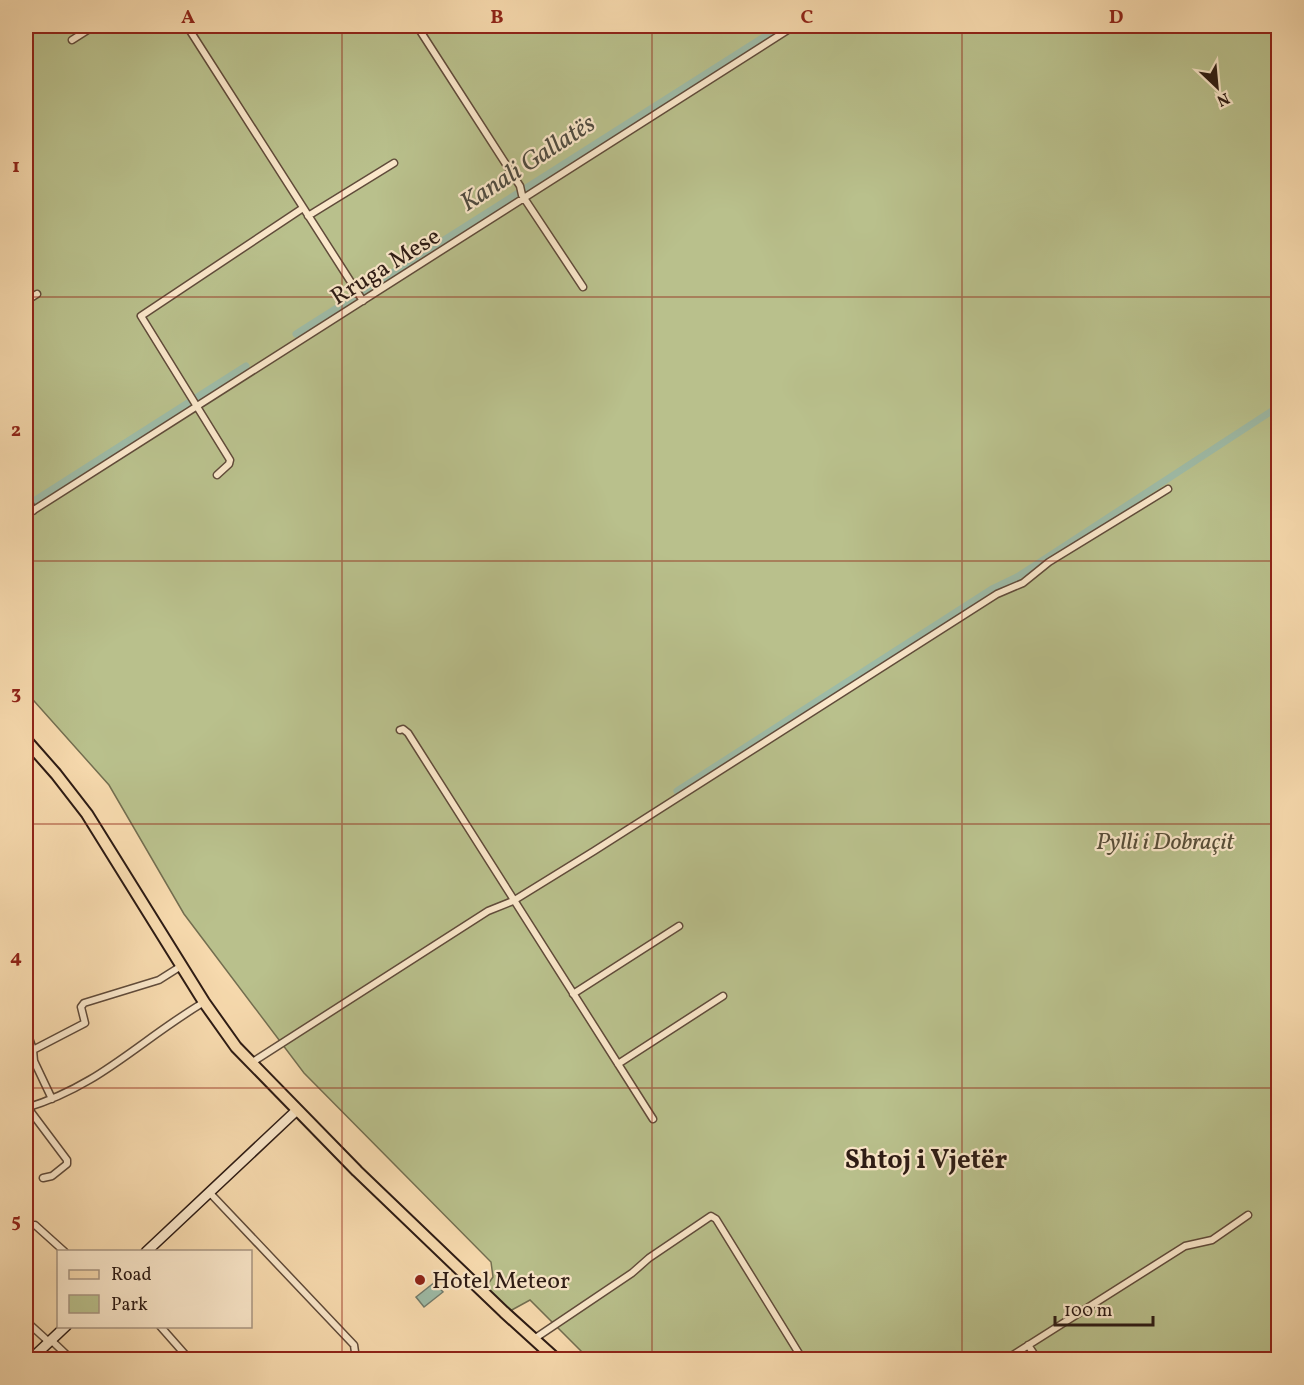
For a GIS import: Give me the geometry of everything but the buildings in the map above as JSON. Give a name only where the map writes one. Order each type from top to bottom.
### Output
[{"type":"main road","points":[[27,744],[87,814],[210,1011],[250,1063],[296,1112]]},
{"type":"main road","points":[[140,899],[178,968],[233,1049],[357,1171],[557,1359]]},
{"type":"street","points":[[26,34],[39,26]]},
{"type":"street","points":[[72,40],[94,26]]},
{"type":"street","points":[[187,26],[362,299]]},
{"type":"street","points":[[417,26],[520,186],[524,197],[584,287]]},
{"type":"street","name":"Rruga Mese","points":[[26,515],[32,508],[794,26]]},
{"type":"street","points":[[308,216],[394,163]]},
{"type":"street","points":[[217,475],[230,460],[141,316],[303,208]]},
{"type":"street","points":[[26,301],[37,294]]},
{"type":"street","points":[[250,1063],[489,911],[513,901],[997,594],[1023,583],[1044,565],[1168,489]]},
{"type":"street","points":[[26,495],[32,508]]},
{"type":"street","points":[[400,730],[404,729],[408,733],[653,1119]]},
{"type":"street","points":[[573,994],[679,926]]},
{"type":"street","points":[[33,1050],[85,1023],[81,1007],[84,1003],[159,980],[178,968]]},
{"type":"street","points":[[618,1064],[723,996]]},
{"type":"street","points":[[43,1178],[57,1173],[67,1164],[67,1160],[27,1108],[52,1099],[107,1072],[201,1005]]},
{"type":"street","points":[[26,1029],[33,1050],[33,1061],[52,1099]]},
{"type":"street","points":[[147,1250],[296,1112]]},
{"type":"street","points":[[209,1192],[354,1345],[355,1352],[346,1359]]},
{"type":"street","points":[[1005,1359],[1185,1246],[1212,1240],[1248,1215]]},
{"type":"street","points":[[534,1339],[711,1216],[717,1219],[803,1359]]},
{"type":"street","points":[[26,1231],[35,1225],[64,1250]]},
{"type":"street","points":[[26,1322],[72,1359]]},
{"type":"street","points":[[30,1359],[64,1328]]},
{"type":"street","points":[[162,1328],[190,1359]]},
{"type":"street","points":[[1028,1345],[1038,1359]]},
{"type":"green space","name":"Pylli i Dobraçit","points":[[26,26],[1278,26],[1278,1359],[589,1359],[530,1300],[510,1311],[486,1287],[493,1277],[491,1262],[304,1073],[184,914],[109,785],[26,692]]},
{"type":"shaded area","points":[[435,1282],[443,1292],[424,1307],[416,1297]]},
{"type":"waterway","name":"Kanali Gallatës","points":[[296,334],[781,26]]},
{"type":"waterway","name":"Kanali Gallatës","points":[[26,506],[246,366]]},
{"type":"waterway","points":[[677,791],[992,589],[1017,577],[1278,407]]},
{"type":"place","name":"Hotel Meteor","points":[[420,1280]]},
{"type":"district","name":"Shtoj i Vjetër","points":[[926,1159]]}]
